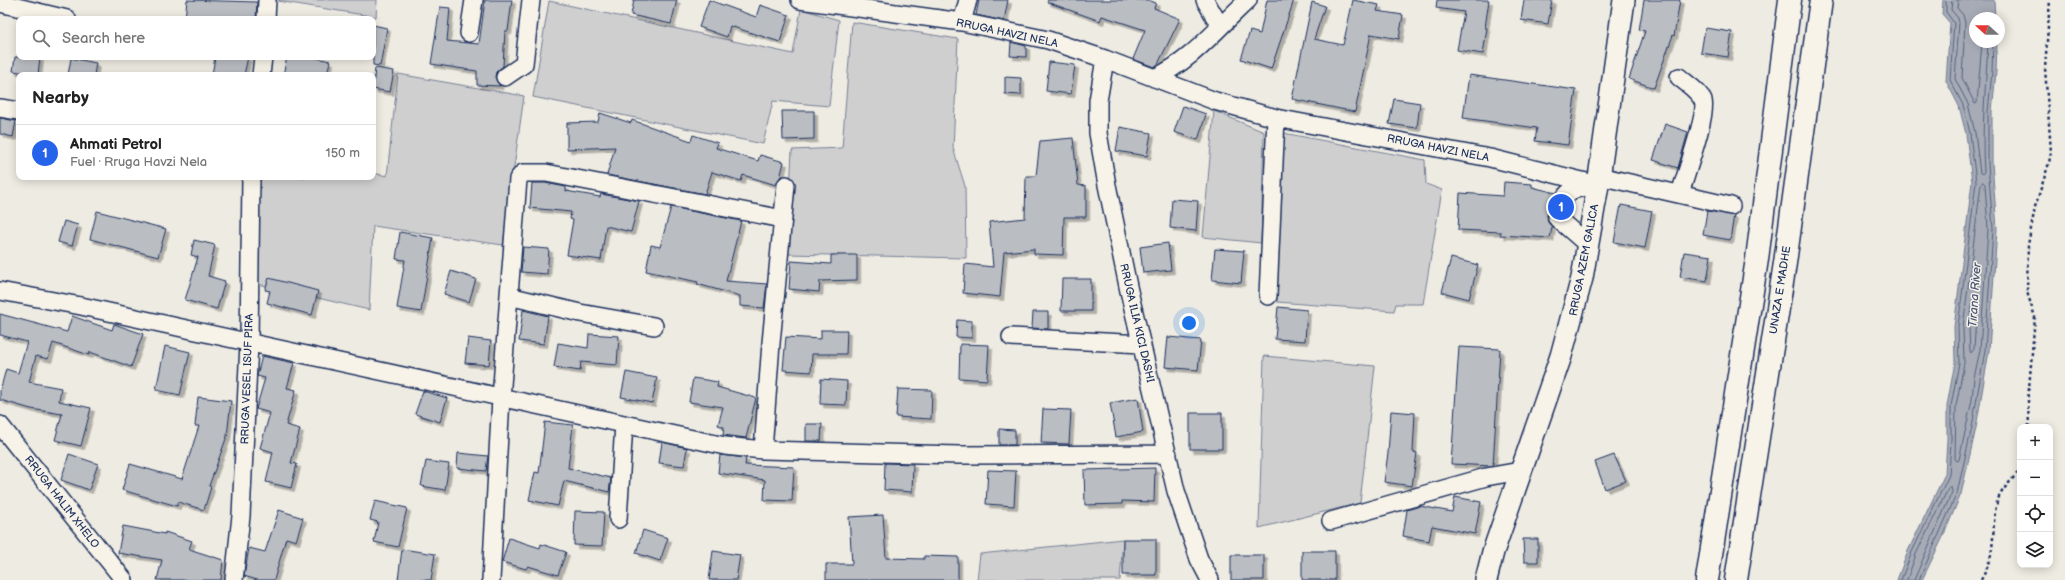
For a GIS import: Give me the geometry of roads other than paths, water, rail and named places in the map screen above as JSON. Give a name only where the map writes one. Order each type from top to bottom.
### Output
[{"type":"highway","points":[[1775,118],[1774,34],[1778,0]]},
{"type":"highway","points":[[1707,580],[1757,259],[1790,0]]},
{"type":"highway","name":"UNAZA E MADHE","points":[[1736,580],[1821,0]]},
{"type":"highway","points":[[1804,121],[1832,0]]},
{"type":"main road","name":"RRUGA AZEM GALICA","points":[[1486,580],[1493,552],[1520,471],[1566,342],[1582,278],[1599,181],[1624,0]]},
{"type":"street","points":[[266,16],[267,0]]},
{"type":"street","points":[[469,33],[474,0]]},
{"type":"street","points":[[505,77],[524,64],[530,0]]},
{"type":"street","name":"RRUGA HAVZI NELA","points":[[800,0],[962,22],[1048,40],[1105,59],[1215,101],[1276,118],[1490,158],[1599,181],[1680,194],[1731,206]]},
{"type":"street","points":[[962,22],[968,0]]},
{"type":"street","points":[[1205,0],[1220,26]]},
{"type":"street","points":[[1154,78],[1166,73],[1189,57],[1248,0]]},
{"type":"street","points":[[0,3],[54,16]]},
{"type":"street","name":"RRUGA ILIA KICI DASHI","points":[[1105,59],[1098,101],[1098,133],[1107,186],[1176,491],[1199,559],[1210,580]]},
{"type":"street","points":[[260,72],[262,60]]},
{"type":"street","points":[[1679,77],[1699,94],[1704,102],[1702,120],[1680,194]]},
{"type":"street","points":[[0,108],[16,111]]},
{"type":"street","points":[[1268,296],[1276,118]]},
{"type":"street","points":[[491,580],[501,398],[518,179],[523,173],[530,171],[783,219]]},
{"type":"street","name":"RRUGA VESEL ISUF PIRA","points":[[234,580],[241,516],[249,343],[251,180]]},
{"type":"street","points":[[1588,245],[1557,218],[1564,196],[1575,188],[1599,181]]},
{"type":"street","points":[[763,450],[771,343],[786,185]]},
{"type":"street","points":[[0,291],[80,306],[725,446],[763,450],[959,455],[1168,454]]},
{"type":"street","points":[[509,296],[580,313],[654,326]]},
{"type":"street","points":[[1011,337],[1142,344]]},
{"type":"street","name":"RRUGA HALIM XHELO","points":[[0,424],[124,580]]},
{"type":"street","points":[[618,519],[624,424]]},
{"type":"street","points":[[1331,521],[1486,477],[1520,471]]},
{"type":"water","name":"Tirana River","points":[[1943,0],[1994,0],[1995,12],[1969,12],[1969,48],[1997,48],[1992,111],[1992,163],[1997,229],[1989,351],[1976,428],[1961,494],[1942,539],[1922,580],[1897,580],[1908,551],[1945,474],[1947,406],[1955,362],[1954,327],[1972,182],[1966,134],[1959,106],[1946,81],[1950,23],[1942,14]]},
{"type":"place","name":"Ahmati Petrol","points":[[1561,207]]}]
